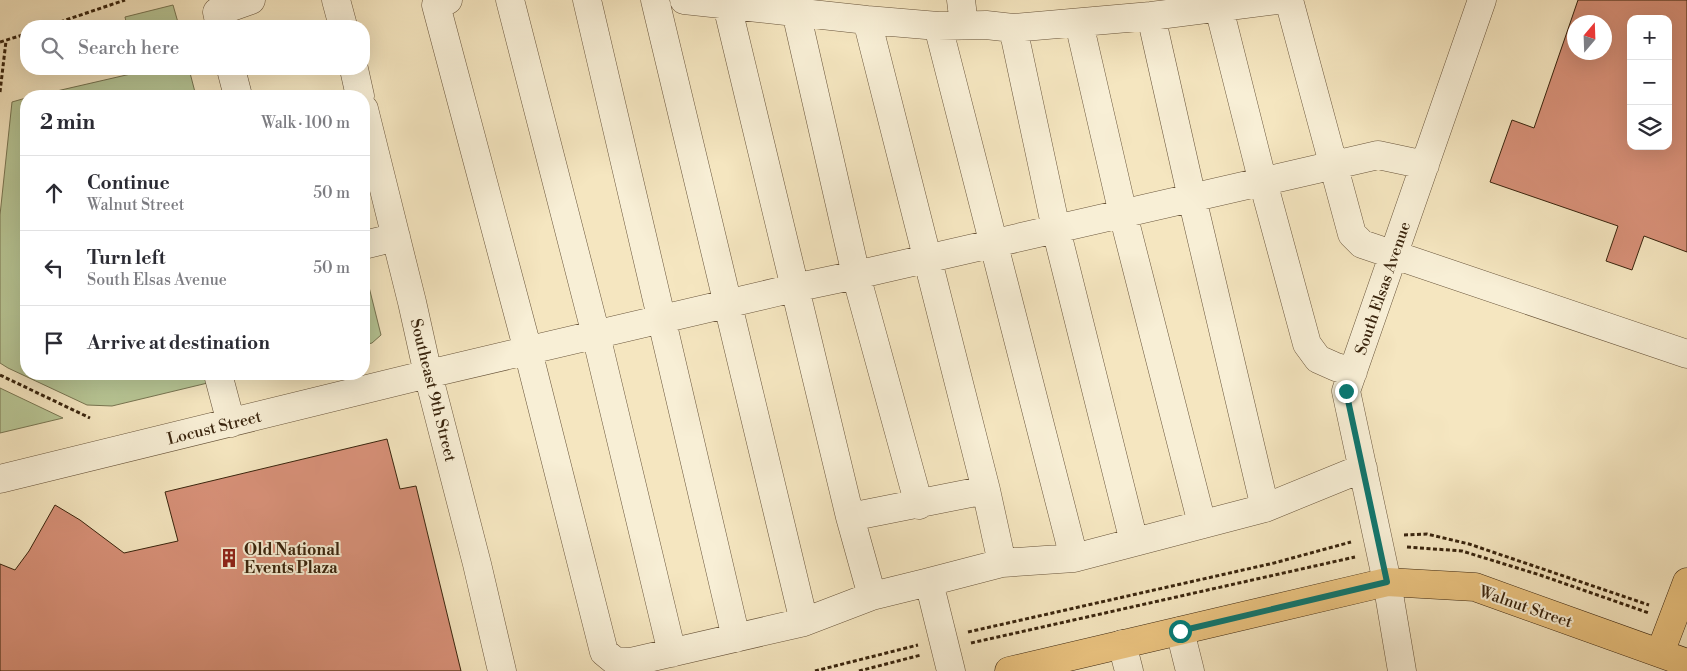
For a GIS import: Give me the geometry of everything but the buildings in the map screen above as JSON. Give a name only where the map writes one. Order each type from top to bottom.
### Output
[{"type":"main road","name":"Walnut Street","points":[[1009,671],[1387,582],[1475,588],[1687,663]]},
{"type":"main road","points":[[1660,653],[1687,582]]},
{"type":"street","points":[[219,19],[252,0]]},
{"type":"street","points":[[336,0],[341,20]]},
{"type":"street","points":[[448,0],[436,5],[528,351],[604,652],[615,661],[631,662],[804,622],[872,596],[1002,563],[1074,558],[1265,508],[1363,468]]},
{"type":"street","points":[[510,0],[596,335],[672,652]]},
{"type":"street","points":[[587,0],[736,638]]},
{"type":"street","points":[[654,0],[804,622]]},
{"type":"street","points":[[684,0],[867,20],[954,17],[986,25],[1013,28],[1150,16],[1277,0]]},
{"type":"street","points":[[1289,0],[1352,234],[1362,244],[1687,354]]},
{"type":"street","name":"South Elsas Avenue","points":[[1402,671],[1387,582],[1346,391],[1482,0]]},
{"type":"street","points":[[726,5],[850,517],[872,596]]},
{"type":"street","points":[[1219,8],[1307,344],[1318,359],[1336,368],[1353,372]]},
{"type":"street","points":[[796,12],[856,275],[919,504]]},
{"type":"street","points":[[1150,16],[1265,508]]},
{"type":"street","points":[[954,17],[993,244],[1074,558]]},
{"type":"street","points":[[867,20],[986,490],[1002,563]]},
{"type":"street","points":[[1078,23],[1123,214],[1202,524]]},
{"type":"street","points":[[1013,28],[1056,229],[1134,542]]},
{"type":"street","points":[[233,75],[236,90]]},
{"type":"street","points":[[355,75],[359,90]]},
{"type":"street","name":"Southeast 9th Street","points":[[370,133],[428,374],[478,564],[502,671]]},
{"type":"street","name":"Locust Street","points":[[0,479],[428,374],[794,288],[1378,155],[1424,166]]},
{"type":"street","points":[[370,243],[396,236]]},
{"type":"street","points":[[220,380],[231,423]]},
{"type":"street","points":[[850,517],[986,490]]},
{"type":"street","points":[[929,582],[951,671]]},
{"type":"street","points":[[1180,631],[1190,671]]},
{"type":"street","points":[[1122,644],[1129,671]]},
{"type":"path","points":[[66,20],[125,0]]},
{"type":"path","points":[[0,42],[20,36]]},
{"type":"path","points":[[0,92],[6,41]]},
{"type":"path","points":[[0,375],[90,418]]},
{"type":"green space","points":[[173,5],[177,20],[126,20],[125,17]]},
{"type":"green space","points":[[126,75],[191,75],[194,90],[61,90]]},
{"type":"green space","points":[[20,100],[20,374],[0,363],[0,215],[12,102]]},
{"type":"green space","points":[[370,291],[381,335],[370,344]]},
{"type":"green space","points":[[34,380],[220,380],[112,406],[87,405]]},
{"type":"green space","points":[[0,388],[63,418],[0,433]]},
{"type":"place","name":"Old National Events Plaza","points":[[229,558]]},
{"type":"route","points":[[1180,631],[1387,582],[1346,391]]}]
